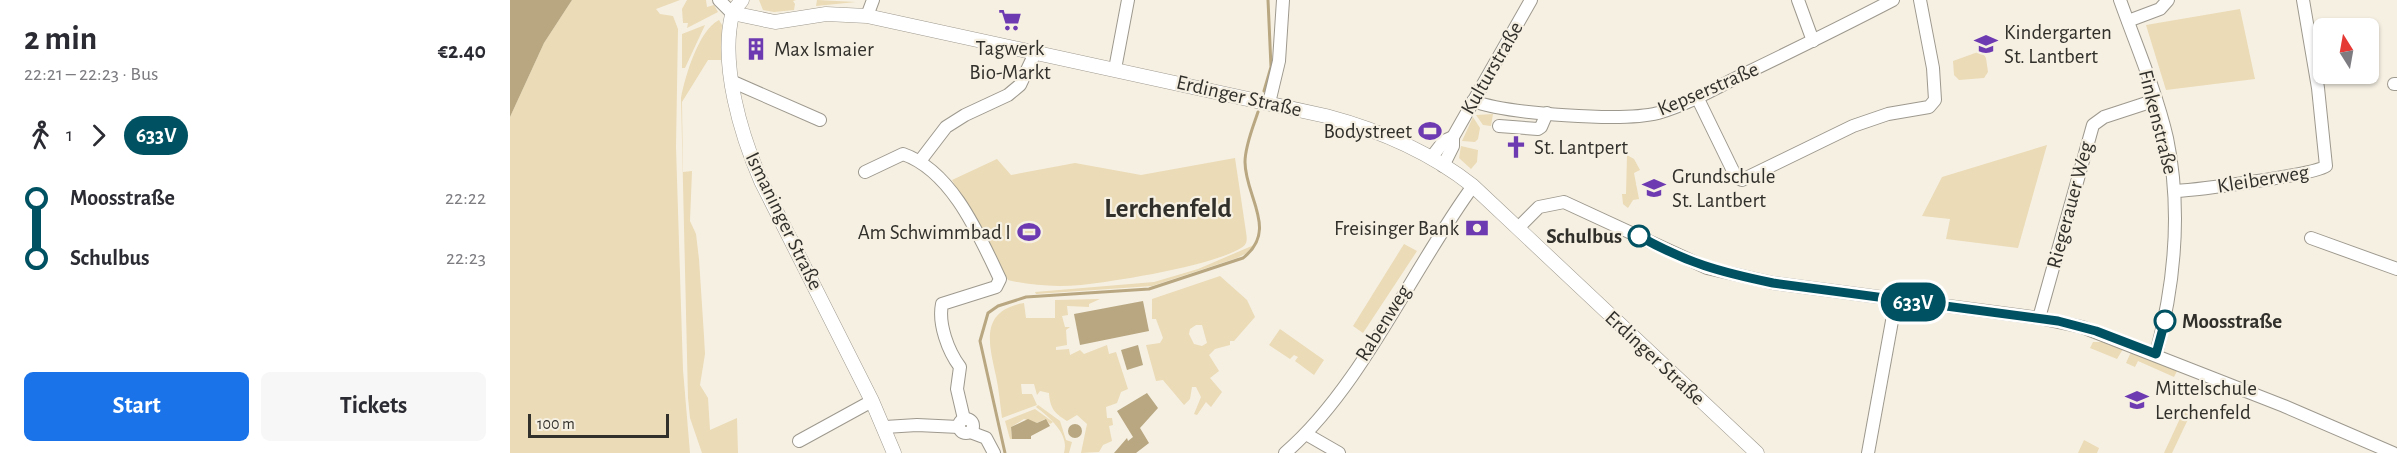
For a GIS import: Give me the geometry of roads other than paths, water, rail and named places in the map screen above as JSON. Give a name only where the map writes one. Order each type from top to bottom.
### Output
[{"type":"street","points":[[719,0],[732,13],[742,0]]},
{"type":"street","points":[[867,16],[873,0]]},
{"type":"street","points":[[1115,69],[1128,0]]},
{"type":"street","points":[[1269,103],[1279,61],[1283,0]]},
{"type":"street","name":"Kulturstraße","points":[[1437,162],[1444,141],[1453,137],[1531,0]]},
{"type":"street","points":[[1798,0],[1814,41]]},
{"type":"street","name":"Kepserstraße","points":[[1473,101],[1495,108],[1547,112],[1642,115],[1666,110],[1814,41],[1893,0]]},
{"type":"street","points":[[1697,97],[1736,177],[1742,180],[1853,126],[1888,114],[1929,106],[1935,100],[1933,68],[1920,0]]},
{"type":"street","name":"Finkenstraße","points":[[2120,0],[2156,100],[2166,136],[2175,191],[2173,276],[2156,354]]},
{"type":"street","points":[[2128,21],[2160,9],[2168,0]]},
{"type":"street","name":"Kleiberweg","points":[[2175,191],[2312,171],[2326,166],[2318,88],[2303,0]]},
{"type":"street","name":"Erdinger Straße","points":[[732,13],[775,22],[826,14],[867,16],[1269,103],[1356,125],[1413,148],[1473,186],[1757,453]]},
{"type":"street","name":"Ismaninger Straße","points":[[732,13],[731,81],[747,146],[761,181],[885,427],[894,453]]},
{"type":"street","points":[[920,161],[946,127],[965,115],[1008,95],[1020,86],[1035,53]]},
{"type":"street","points":[[731,81],[820,120]]},
{"type":"street","name":"Riegerauer Weg","points":[[2039,318],[2093,125],[2104,117],[2156,100]]},
{"type":"street","points":[[1499,126],[1538,129],[1547,112]]},
{"type":"street","points":[[866,172],[898,154],[920,161],[950,188],[1000,279],[996,287],[942,304],[940,312],[950,352],[960,367],[957,388],[964,426]]},
{"type":"street","name":"Rabenweg","points":[[1285,453],[1322,417],[1364,356],[1447,221],[1473,186]]},
{"type":"street","points":[[1518,228],[1539,207],[1564,202],[1628,230],[1698,266],[1773,283],[2039,318],[2096,331],[2156,354],[2367,448],[2393,453]]},
{"type":"street","points":[[2311,238],[2397,269]]},
{"type":"street","points":[[1868,453],[1896,300]]},
{"type":"street","points":[[799,441],[872,400]]},
{"type":"street","points":[[885,427],[964,426],[986,438],[994,453]]},
{"type":"street","points":[[1306,434],[1339,453]]},
{"type":"waterway","points":[[1264,91],[1271,67],[1268,0]]},
{"type":"waterway","points":[[1005,453],[980,341],[988,313],[998,306],[1026,297],[1149,289],[1243,258],[1253,247],[1258,236],[1258,213],[1246,175],[1245,162],[1248,143],[1258,112]]},
{"type":"place","name":"Tagwerk Bio-Markt","points":[[1010,20]]},
{"type":"place","name":"Kindergarten St. Lantbert","points":[[1986,44]]},
{"type":"place","name":"Max Ismaier","points":[[756,49]]},
{"type":"place","name":"Bodystreet","points":[[1430,131]]},
{"type":"place","name":"St. Lantpert","points":[[1516,147]]},
{"type":"place","name":"Grundschule St. Lantbert","points":[[1654,188]]},
{"type":"place","name":"Freisinger Bank","points":[[1477,228]]},
{"type":"place","name":"Am Schwimmbad I","points":[[1029,232]]},
{"type":"place","name":"Schulbus","points":[[1639,236]]},
{"type":"place","name":"Moosstraße","points":[[2165,321]]},
{"type":"place","name":"Mittelschule Lerchenfeld","points":[[2137,400]]},
{"type":"district","name":"Lerchenfeld","points":[[1168,208]]}]
